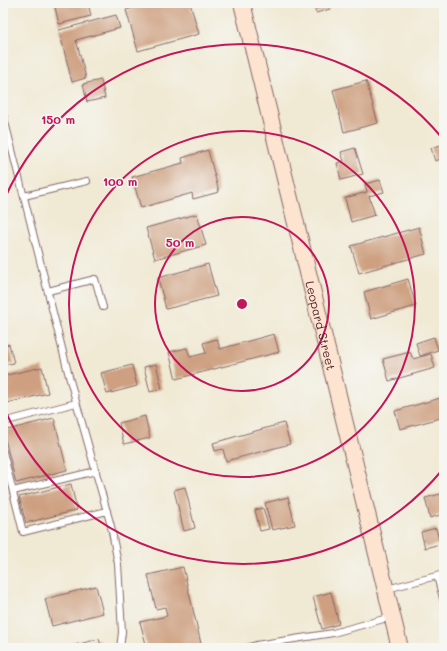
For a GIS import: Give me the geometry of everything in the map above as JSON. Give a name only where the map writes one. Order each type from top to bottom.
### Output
[{"type":"main road","name":"Leopard Street","points":[[242,3],[400,648]]},
{"type":"lane","points":[[3,114],[76,403],[111,526],[118,564],[122,632],[120,648]]},
{"type":"lane","points":[[24,196],[87,181]]},
{"type":"lane","points":[[48,292],[95,279],[103,307]]},
{"type":"lane","points":[[3,422],[76,403]]},
{"type":"lane","points":[[3,452],[23,532],[107,511]]},
{"type":"lane","points":[[13,492],[96,471]]},
{"type":"lane","points":[[386,589],[444,574]]},
{"type":"lane","points":[[437,576],[444,602]]},
{"type":"lane","points":[[246,648],[256,645],[333,633],[392,617]]},
{"type":"building","points":[[54,3],[88,3],[91,16],[59,24]]},
{"type":"building","points":[[151,3],[190,3],[199,34],[138,51],[126,10]]},
{"type":"building","points":[[313,3],[328,3],[330,9],[316,13]]},
{"type":"building","points":[[116,15],[120,28],[76,40],[86,78],[72,82],[59,30]]},
{"type":"building","points":[[101,80],[105,98],[87,102],[83,84]]},
{"type":"building","points":[[366,81],[378,123],[344,132],[333,90]]},
{"type":"building","points":[[444,144],[444,158],[435,161],[431,148]]},
{"type":"building","points":[[355,148],[363,174],[341,180],[337,163],[344,161],[341,152]]},
{"type":"building","points":[[208,150],[219,192],[193,199],[192,193],[141,208],[132,177],[183,163],[182,158]]},
{"type":"building","points":[[380,180],[384,192],[369,196],[375,215],[351,222],[345,198],[367,192],[365,184]]},
{"type":"building","points":[[197,214],[206,245],[155,259],[146,228]]},
{"type":"building","points":[[419,227],[426,254],[359,273],[351,246]]},
{"type":"building","points":[[208,264],[217,296],[166,309],[158,278]]},
{"type":"building","points":[[408,279],[416,306],[371,319],[364,292]]},
{"type":"building","points":[[274,334],[279,352],[176,379],[169,352],[187,348],[190,357],[206,353],[203,343],[217,339],[220,349]]},
{"type":"building","points":[[434,337],[438,350],[420,356],[416,343]]},
{"type":"building","points":[[9,344],[14,363],[3,365],[3,346]]},
{"type":"building","points":[[410,352],[413,359],[431,354],[435,368],[389,381],[383,359]]},
{"type":"building","points":[[156,364],[162,389],[150,392],[144,367]]},
{"type":"building","points":[[132,365],[137,386],[107,394],[101,373]]},
{"type":"building","points":[[42,367],[48,393],[3,404],[3,376]]},
{"type":"building","points":[[444,397],[444,417],[400,429],[395,411]]},
{"type":"building","points":[[145,416],[150,438],[124,444],[119,423]]},
{"type":"building","points":[[54,418],[67,470],[16,483],[3,431]]},
{"type":"building","points":[[284,423],[290,444],[226,461],[223,449],[215,451],[213,443]]},
{"type":"building","points":[[71,484],[77,510],[26,523],[19,497]]},
{"type":"building","points":[[185,487],[195,528],[184,531],[174,490]]},
{"type":"building","points":[[444,493],[444,514],[430,518],[425,498]]},
{"type":"building","points":[[288,497],[295,525],[272,530],[265,503]]},
{"type":"building","points":[[263,508],[269,529],[260,531],[255,510]]},
{"type":"building","points":[[436,528],[440,544],[425,548],[421,532]]},
{"type":"building","points":[[183,567],[202,648],[147,648],[140,622],[167,616],[165,607],[156,609],[148,575]]},
{"type":"building","points":[[96,586],[103,613],[52,626],[45,599]]},
{"type":"building","points":[[331,592],[339,624],[322,629],[313,597]]},
{"type":"building","points":[[99,639],[102,648],[67,648],[67,647]]}]
